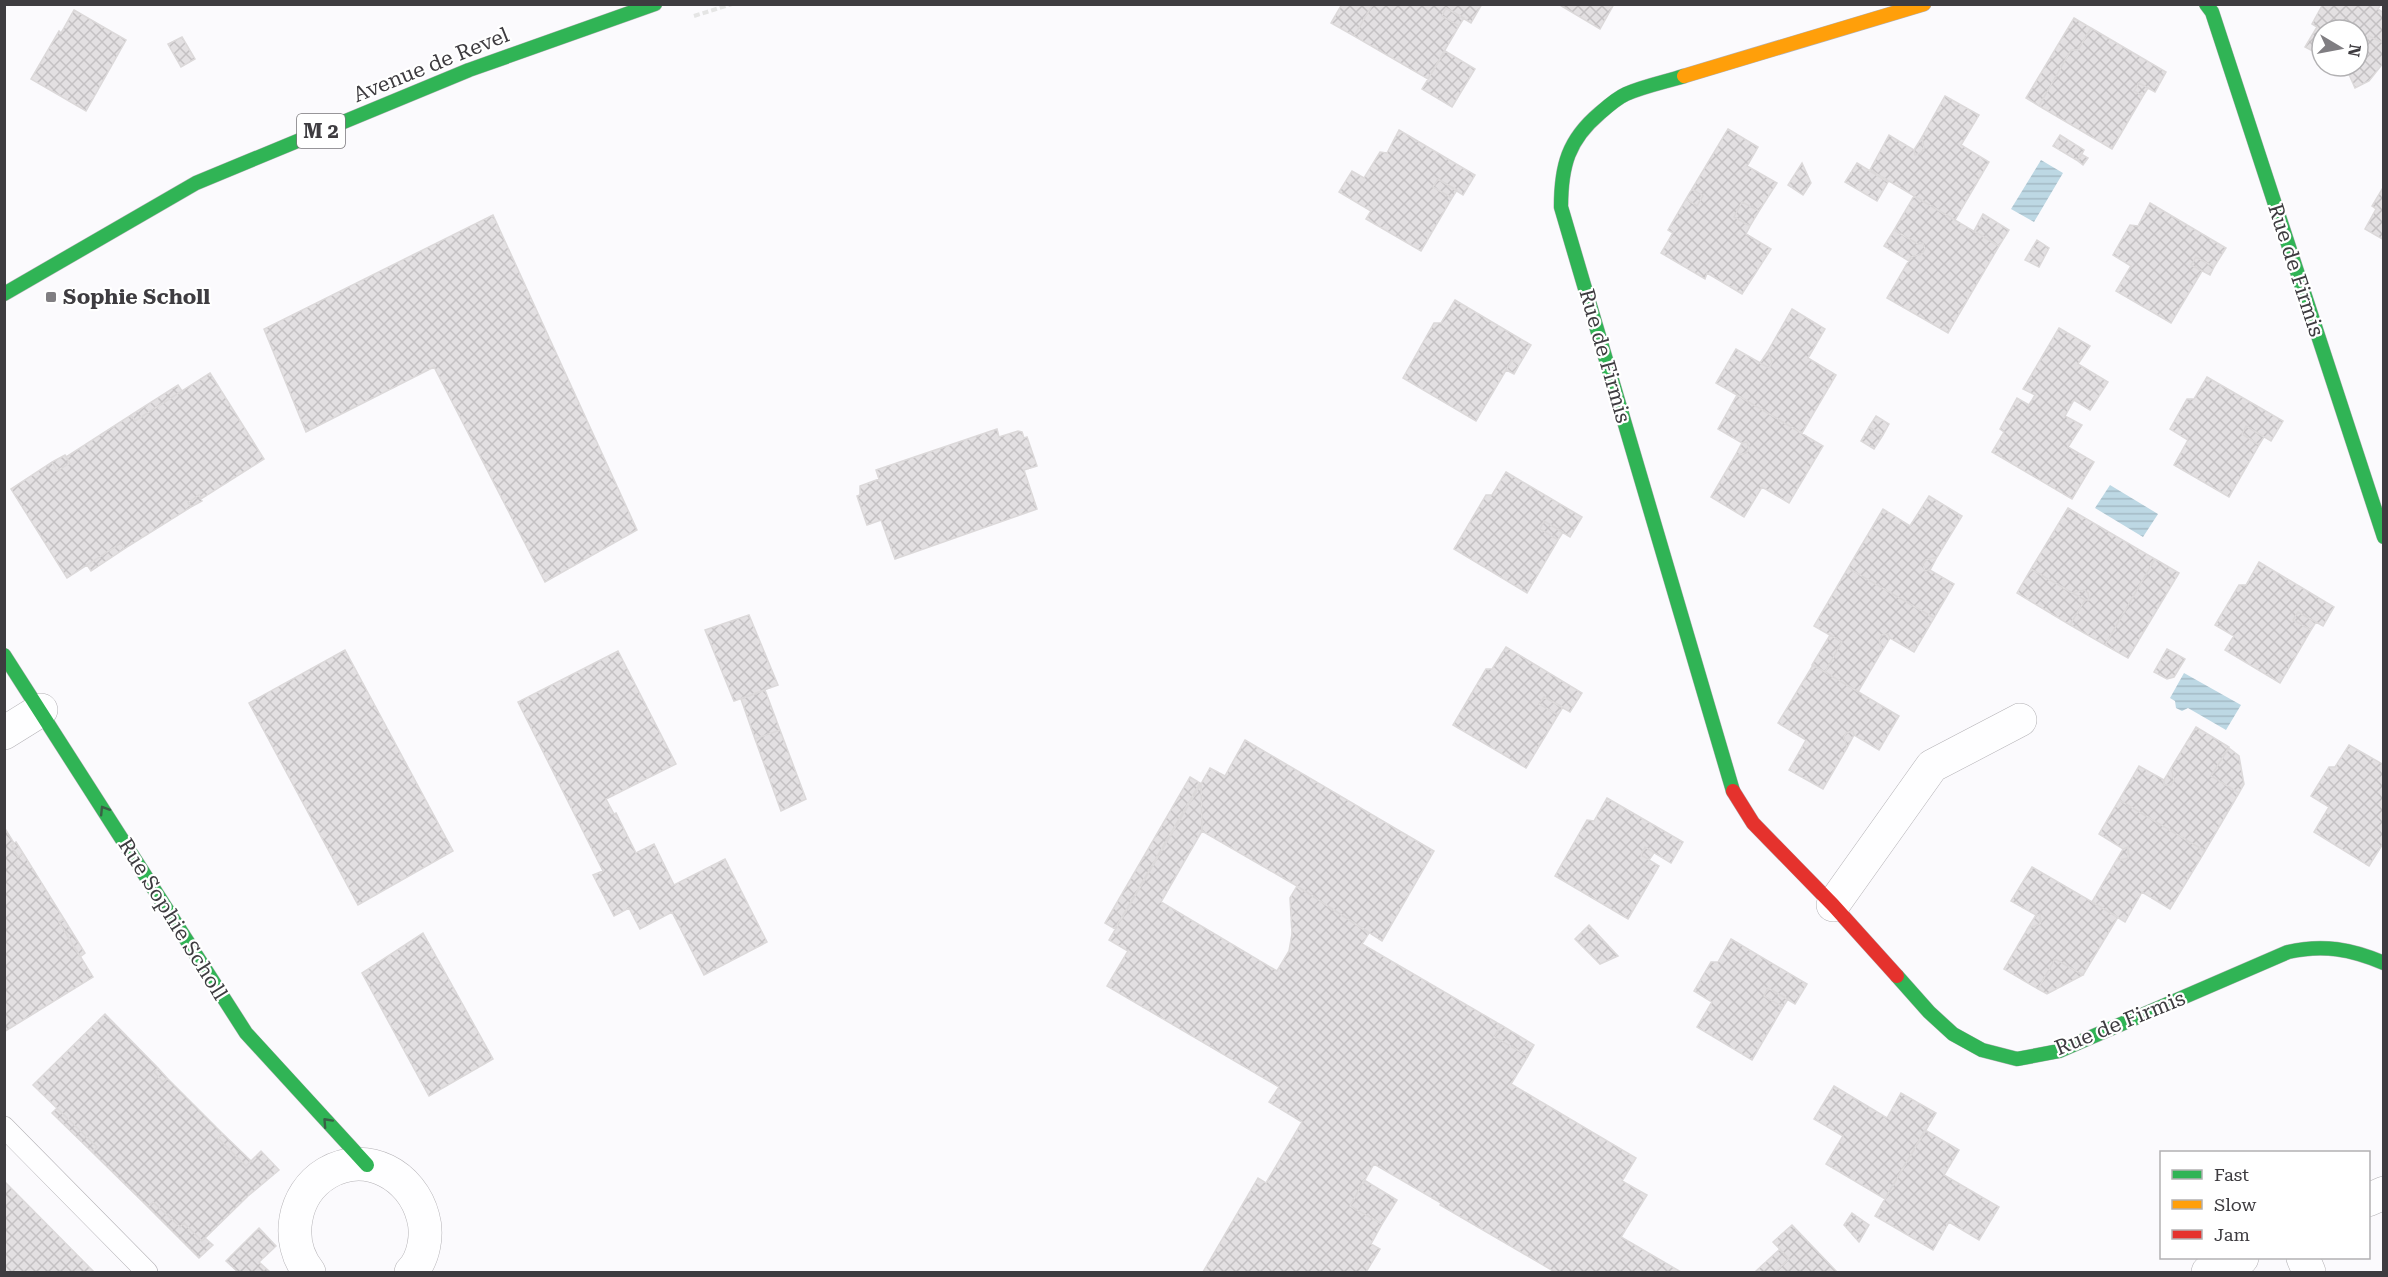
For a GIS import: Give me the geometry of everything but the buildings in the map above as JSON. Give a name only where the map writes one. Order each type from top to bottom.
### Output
[{"type":"street","name":"Avenue de Revel","points":[[4,294],[196,183],[469,70],[655,4]]},
{"type":"street","name":"Rue de Firmis","points":[[1924,4],[1624,94],[1594,115],[1573,141],[1562,172],[1561,207],[1731,788],[1753,824],[1833,905],[1929,1012],[1953,1034],[1982,1050],[2017,1059],[2059,1051],[2288,952],[2314,945],[2345,949],[2384,963]]},
{"type":"street","name":"Rue de Firmis","points":[[2206,4],[2212,12],[2384,537]]},
{"type":"street","name":"Rue Sophie Scholl","points":[[4,655],[246,1033],[366,1165]]},
{"type":"street","points":[[4,733],[41,710]]},
{"type":"street","points":[[1833,905],[1932,766],[2020,720]]},
{"type":"street","name":"Rue Sophie Scholl","points":[[309,1272],[302,1263],[295,1244],[294,1223],[300,1204],[311,1186],[327,1173],[346,1166],[366,1165],[389,1171],[407,1184],[420,1203],[426,1225],[424,1248],[411,1272]]},
{"type":"street","points":[[2370,1199],[2384,1193]]},
{"type":"street","points":[[2208,1272],[2237,1259]]},
{"type":"lane","points":[[4,1127],[147,1272]]},
{"type":"water","points":[[2041,160],[2063,173],[2034,222],[2011,209]]},
{"type":"water","points":[[2110,485],[2158,514],[2143,537],[2095,508]]},
{"type":"water","points":[[2184,673],[2241,705],[2226,730],[2188,708],[2182,711],[2176,708],[2175,701],[2170,698]]},
{"type":"traffic: fast","points":[[4,294],[196,183],[469,70],[655,4]]},
{"type":"traffic: fast","points":[[2206,4],[2212,12],[2384,537]]},
{"type":"traffic: fast","points":[[1684,76],[1626,94],[1589,123],[1580,133],[1568,155],[1561,192],[1561,207],[1733,791]]},
{"type":"traffic: fast","points":[[4,655],[246,1033],[367,1165]]},
{"type":"traffic: fast","points":[[1897,976],[1929,1012],[1953,1034],[1982,1050],[2017,1059],[2059,1051],[2288,952],[2313,948],[2337,949],[2384,963]]},
{"type":"traffic: slow","points":[[1684,76],[1924,4]]},
{"type":"traffic: jam","points":[[1733,791],[1753,823],[1833,905],[1897,976]]},
{"type":"place","name":"Sophie Scholl","points":[[51,297]]}]
